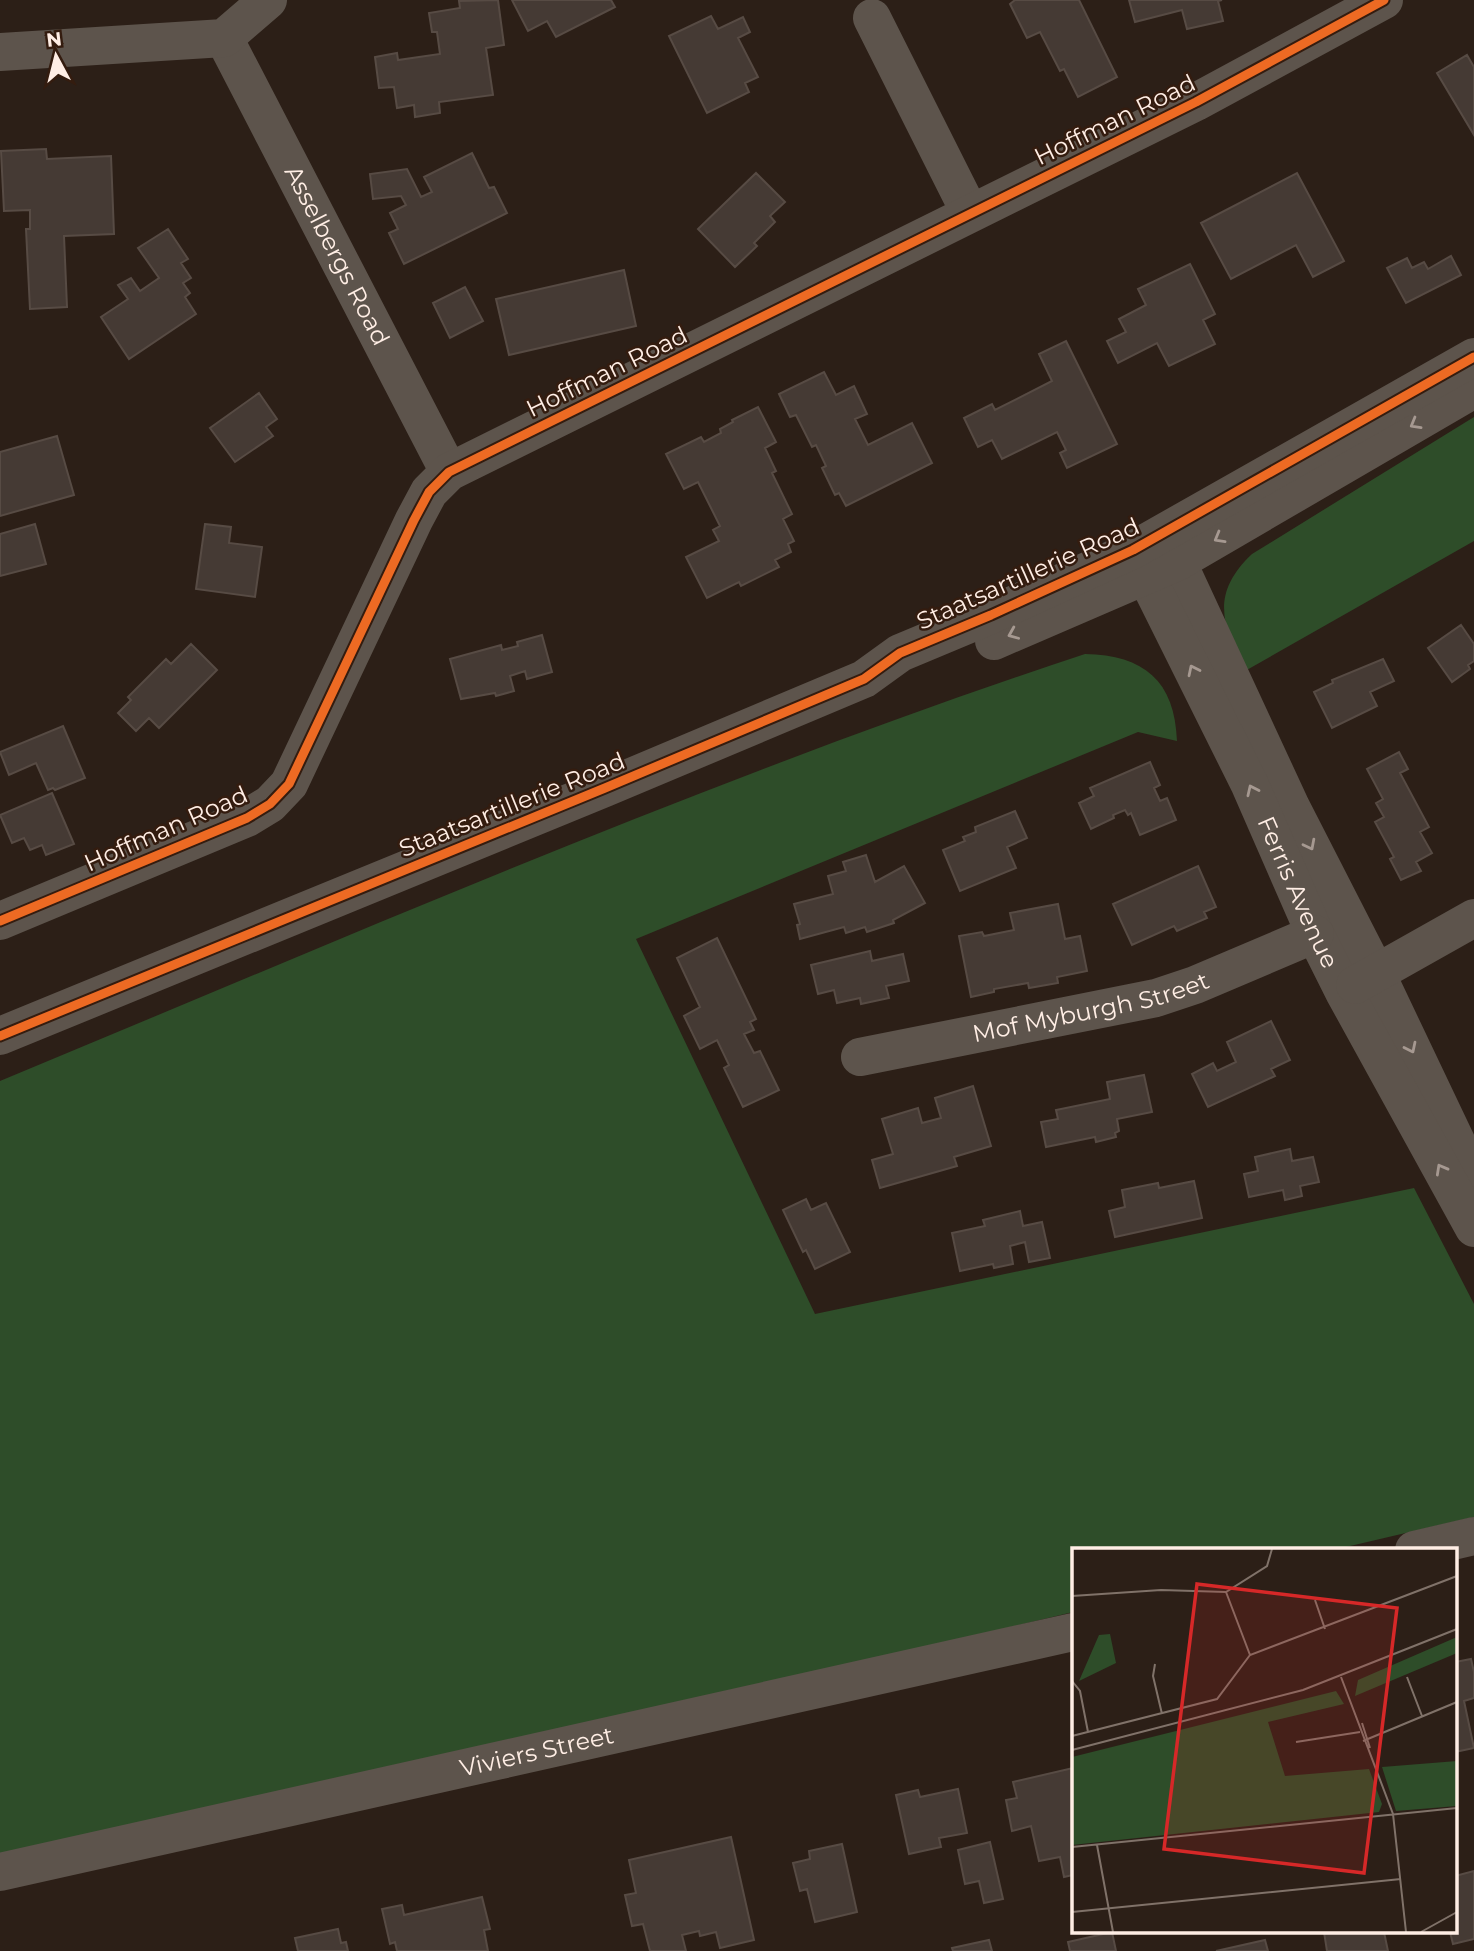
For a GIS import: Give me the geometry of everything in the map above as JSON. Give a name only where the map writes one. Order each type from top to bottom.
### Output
[{"type":"street","points":[[0,52],[224,38],[268,0]]},
{"type":"street","name":"Hoffman Road","points":[[0,921],[247,818],[280,796],[289,784],[414,520],[429,492],[449,472],[1196,102],[1384,0]]},
{"type":"street","points":[[872,18],[970,213]]},
{"type":"street","name":"Asselbergs Road","points":[[224,38],[449,472]]},
{"type":"street","name":"Staatsartillerie Road","points":[[1155,555],[1474,357]]},
{"type":"street","name":"Staatsartillerie Road","points":[[0,1036],[605,788],[864,678],[900,653],[991,615],[1155,555],[1474,389]]},
{"type":"street","name":"Ferris Avenue","points":[[1155,555],[1315,934],[1360,982],[1474,1179]]},
{"type":"street","name":"Ferris Avenue","points":[[1155,555],[1291,807],[1360,982],[1474,1228]]},
{"type":"street","points":[[1360,982],[1474,918]]},
{"type":"street","name":"Mof Myburgh Street","points":[[860,1057],[1156,998],[1195,985],[1315,934]]},
{"type":"street","points":[[1423,1548],[1474,1536]]},
{"type":"street","name":"Viviers Street","points":[[0,1872],[1072,1632]]},
{"type":"green space","points":[[1474,417],[1474,541],[1245,671],[1230,639],[1224,610],[1230,583],[1252,554]]},
{"type":"green space","points":[[1085,654],[1106,656],[1140,666],[1163,687],[1175,720],[1177,741],[1138,732],[636,939],[815,1314],[1414,1188],[1474,1304],[1474,1517],[1342,1548],[1072,1548],[1072,1612],[890,1656],[0,1856],[0,1081],[539,857],[810,751]]},
{"type":"building","points":[[498,0],[504,45],[486,48],[493,95],[439,102],[440,113],[415,117],[414,105],[397,108],[394,87],[379,88],[375,57],[397,53],[398,60],[440,54],[437,32],[432,32],[429,13],[460,8],[459,1]]},
{"type":"building","points":[[512,0],[611,0],[615,7],[556,37],[547,21],[528,31]]},
{"type":"building","points":[[1015,0],[1079,0],[1117,77],[1078,97],[1064,69],[1060,71],[1040,32],[1027,38],[1010,4]]},
{"type":"building","points":[[1129,0],[1222,0],[1218,1],[1223,21],[1187,29],[1182,10],[1135,22]]},
{"type":"building","points":[[711,16],[718,29],[743,17],[750,32],[738,38],[758,77],[745,83],[749,92],[707,113],[669,36]]},
{"type":"building","points":[[1467,55],[1474,67],[1474,135],[1437,73]]},
{"type":"building","points":[[46,149],[47,159],[111,156],[114,234],[64,236],[67,307],[30,309],[26,229],[30,229],[30,210],[4,211],[1,151]]},
{"type":"building","points":[[472,153],[489,188],[494,187],[507,213],[404,264],[389,233],[398,229],[390,213],[406,205],[401,196],[373,199],[370,174],[407,169],[421,197],[432,192],[424,177]]},
{"type":"building","points":[[756,173],[785,202],[770,216],[775,222],[754,243],[757,246],[735,267],[698,229]]},
{"type":"building","points":[[1297,173],[1344,261],[1313,277],[1296,245],[1231,279],[1201,223]]},
{"type":"building","points":[[168,229],[188,259],[181,263],[191,278],[183,283],[190,293],[185,297],[196,314],[129,359],[101,317],[128,299],[118,285],[131,278],[140,291],[159,278],[138,248]]},
{"type":"building","points":[[1451,256],[1461,275],[1406,303],[1387,268],[1407,258],[1412,268],[1424,262],[1428,269]]},
{"type":"building","points":[[1190,264],[1215,314],[1203,320],[1215,344],[1169,366],[1157,343],[1118,363],[1107,341],[1126,332],[1119,319],[1146,305],[1138,289]]},
{"type":"building","points":[[624,270],[636,326],[509,355],[496,299]]},
{"type":"building","points":[[465,287],[483,321],[450,338],[433,303]]},
{"type":"building","points":[[1066,341],[1117,444],[1067,468],[1060,453],[1066,450],[1057,432],[1002,459],[992,440],[978,447],[964,418],[992,404],[995,410],[1052,381],[1039,354]]},
{"type":"building","points":[[824,372],[836,395],[854,386],[867,414],[855,419],[868,445],[912,423],[932,463],[846,506],[839,493],[835,495],[822,468],[826,466],[816,445],[812,447],[796,415],[790,417],[779,394]]},
{"type":"building","points":[[259,393],[277,419],[266,427],[273,436],[235,462],[210,428]]},
{"type":"building","points":[[758,407],[776,442],[765,448],[776,471],[772,473],[792,514],[783,519],[794,541],[788,544],[791,552],[775,560],[779,567],[741,586],[739,582],[707,598],[686,557],[719,541],[713,530],[720,526],[698,482],[684,489],[666,454],[701,437],[704,442],[721,433],[720,429],[733,422],[732,420]]},
{"type":"building","points":[[57,436],[74,495],[0,516],[0,452]]},
{"type":"building","points":[[35,524],[46,564],[0,576],[0,534]]},
{"type":"building","points":[[205,524],[231,527],[229,543],[262,547],[255,597],[196,589]]},
{"type":"building","points":[[1461,625],[1474,644],[1474,661],[1468,665],[1470,669],[1452,682],[1428,648]]},
{"type":"building","points":[[542,635],[552,672],[527,679],[525,671],[510,676],[514,691],[496,696],[495,693],[461,699],[450,659],[501,645],[502,650],[518,646],[517,642]]},
{"type":"building","points":[[191,644],[217,670],[159,728],[149,718],[136,731],[118,713],[131,700],[128,697],[166,659],[171,664]]},
{"type":"building","points":[[1383,659],[1394,681],[1370,692],[1377,706],[1332,728],[1314,692],[1333,683],[1332,680]]},
{"type":"building","points":[[63,726],[85,778],[55,790],[48,790],[36,763],[9,775],[0,752]]},
{"type":"building","points":[[1399,752],[1408,769],[1400,773],[1429,827],[1420,832],[1432,853],[1416,862],[1421,871],[1401,880],[1390,859],[1394,857],[1375,822],[1384,817],[1376,803],[1383,799],[1367,769]]},
{"type":"building","points":[[1150,762],[1160,785],[1154,788],[1160,801],[1167,798],[1176,820],[1140,835],[1131,813],[1128,815],[1125,810],[1091,829],[1079,803],[1094,796],[1090,788]]},
{"type":"building","points":[[52,793],[74,844],[46,855],[42,845],[30,850],[24,838],[12,843],[0,815]]},
{"type":"building","points":[[1015,811],[1027,838],[1007,847],[1016,868],[960,891],[943,850],[965,841],[963,837],[976,832],[975,827]]},
{"type":"building","points":[[866,855],[875,882],[904,866],[925,903],[893,920],[894,923],[867,932],[865,927],[846,933],[844,927],[800,939],[797,925],[800,924],[794,904],[833,894],[828,876],[846,871],[843,862]]},
{"type":"building","points":[[1198,866],[1216,907],[1204,912],[1207,918],[1177,931],[1174,926],[1132,945],[1113,904]]},
{"type":"building","points":[[1058,904],[1065,939],[1080,936],[1087,971],[1057,977],[1058,983],[1029,988],[1028,983],[994,989],[994,992],[971,997],[959,936],[982,932],[984,936],[1014,930],[1010,913]]},
{"type":"building","points":[[717,938],[756,1019],[750,1022],[754,1030],[744,1034],[754,1053],[760,1051],[779,1090],[743,1107],[724,1068],[729,1065],[717,1040],[700,1049],[684,1016],[700,1007],[677,958]]},
{"type":"building","points":[[870,951],[872,961],[903,954],[909,981],[886,986],[889,998],[861,1004],[860,998],[837,1003],[834,990],[818,994],[811,965]]},
{"type":"building","points":[[1271,1021],[1290,1060],[1271,1069],[1275,1076],[1208,1107],[1192,1074],[1213,1063],[1217,1071],[1236,1062],[1227,1042]]},
{"type":"building","points":[[1144,1075],[1152,1112],[1117,1119],[1119,1131],[1115,1133],[1116,1137],[1096,1142],[1095,1137],[1046,1147],[1041,1122],[1058,1119],[1056,1110],[1110,1099],[1107,1082]]},
{"type":"building","points":[[973,1086],[991,1146],[954,1157],[957,1166],[880,1188],[872,1160],[893,1154],[882,1119],[918,1108],[922,1123],[941,1118],[935,1098]]},
{"type":"building","points":[[1290,1149],[1292,1161],[1313,1157],[1319,1182],[1300,1186],[1302,1196],[1285,1200],[1283,1190],[1249,1197],[1244,1174],[1258,1171],[1255,1157]]},
{"type":"building","points":[[1194,1181],[1202,1218],[1115,1237],[1109,1211],[1125,1207],[1122,1190],[1158,1183],[1159,1188]]},
{"type":"building","points":[[806,1199],[811,1210],[826,1203],[850,1252],[815,1269],[806,1250],[803,1252],[783,1210]]},
{"type":"building","points":[[1020,1211],[1023,1226],[1042,1222],[1050,1258],[1029,1262],[1025,1242],[1010,1246],[1013,1264],[994,1268],[993,1264],[960,1271],[952,1233],[985,1226],[983,1220]]},
{"type":"building","points":[[1471,1659],[1474,1672],[1474,1698],[1464,1701],[1474,1748],[1456,1752],[1456,1662]]},
{"type":"building","points":[[1072,1768],[1072,1875],[1064,1877],[1060,1857],[1039,1861],[1031,1826],[1012,1831],[1006,1800],[1017,1798],[1013,1782]]},
{"type":"building","points":[[958,1789],[967,1833],[939,1838],[941,1847],[909,1854],[896,1795],[918,1790],[920,1797]]},
{"type":"building","points":[[731,1837],[754,1940],[720,1948],[716,1932],[700,1936],[699,1931],[682,1935],[686,1951],[650,1951],[643,1924],[632,1926],[625,1895],[636,1893],[629,1860]]},
{"type":"building","points":[[990,1842],[1003,1899],[984,1903],[979,1881],[965,1884],[958,1850]]},
{"type":"building","points":[[842,1844],[857,1912],[815,1922],[807,1889],[800,1891],[793,1863],[810,1859],[809,1851]]},
{"type":"building","points":[[1474,1871],[1474,1939],[1453,1944],[1450,1934],[1456,1934],[1456,1876]]},
{"type":"building","points":[[482,1897],[490,1929],[484,1930],[488,1951],[397,1951],[395,1942],[390,1944],[382,1909],[402,1905],[404,1915]]},
{"type":"building","points":[[338,1929],[341,1943],[346,1942],[348,1951],[298,1951],[295,1938]]},
{"type":"building","points":[[1112,1934],[1116,1951],[1070,1951],[1068,1942]]},
{"type":"building","points":[[1324,1934],[1384,1934],[1388,1951],[1327,1951]]},
{"type":"building","points":[[989,1940],[992,1951],[953,1951],[952,1948]]},
{"type":"building","points":[[1265,1940],[1268,1951],[1216,1951]]},
{"type":"cycle path","points":[[0,921],[247,818],[270,804],[289,784],[429,492],[449,472],[1196,102],[1384,0]]},
{"type":"cycle path","points":[[0,1036],[864,679],[900,653],[1133,550],[1474,357]]}]
